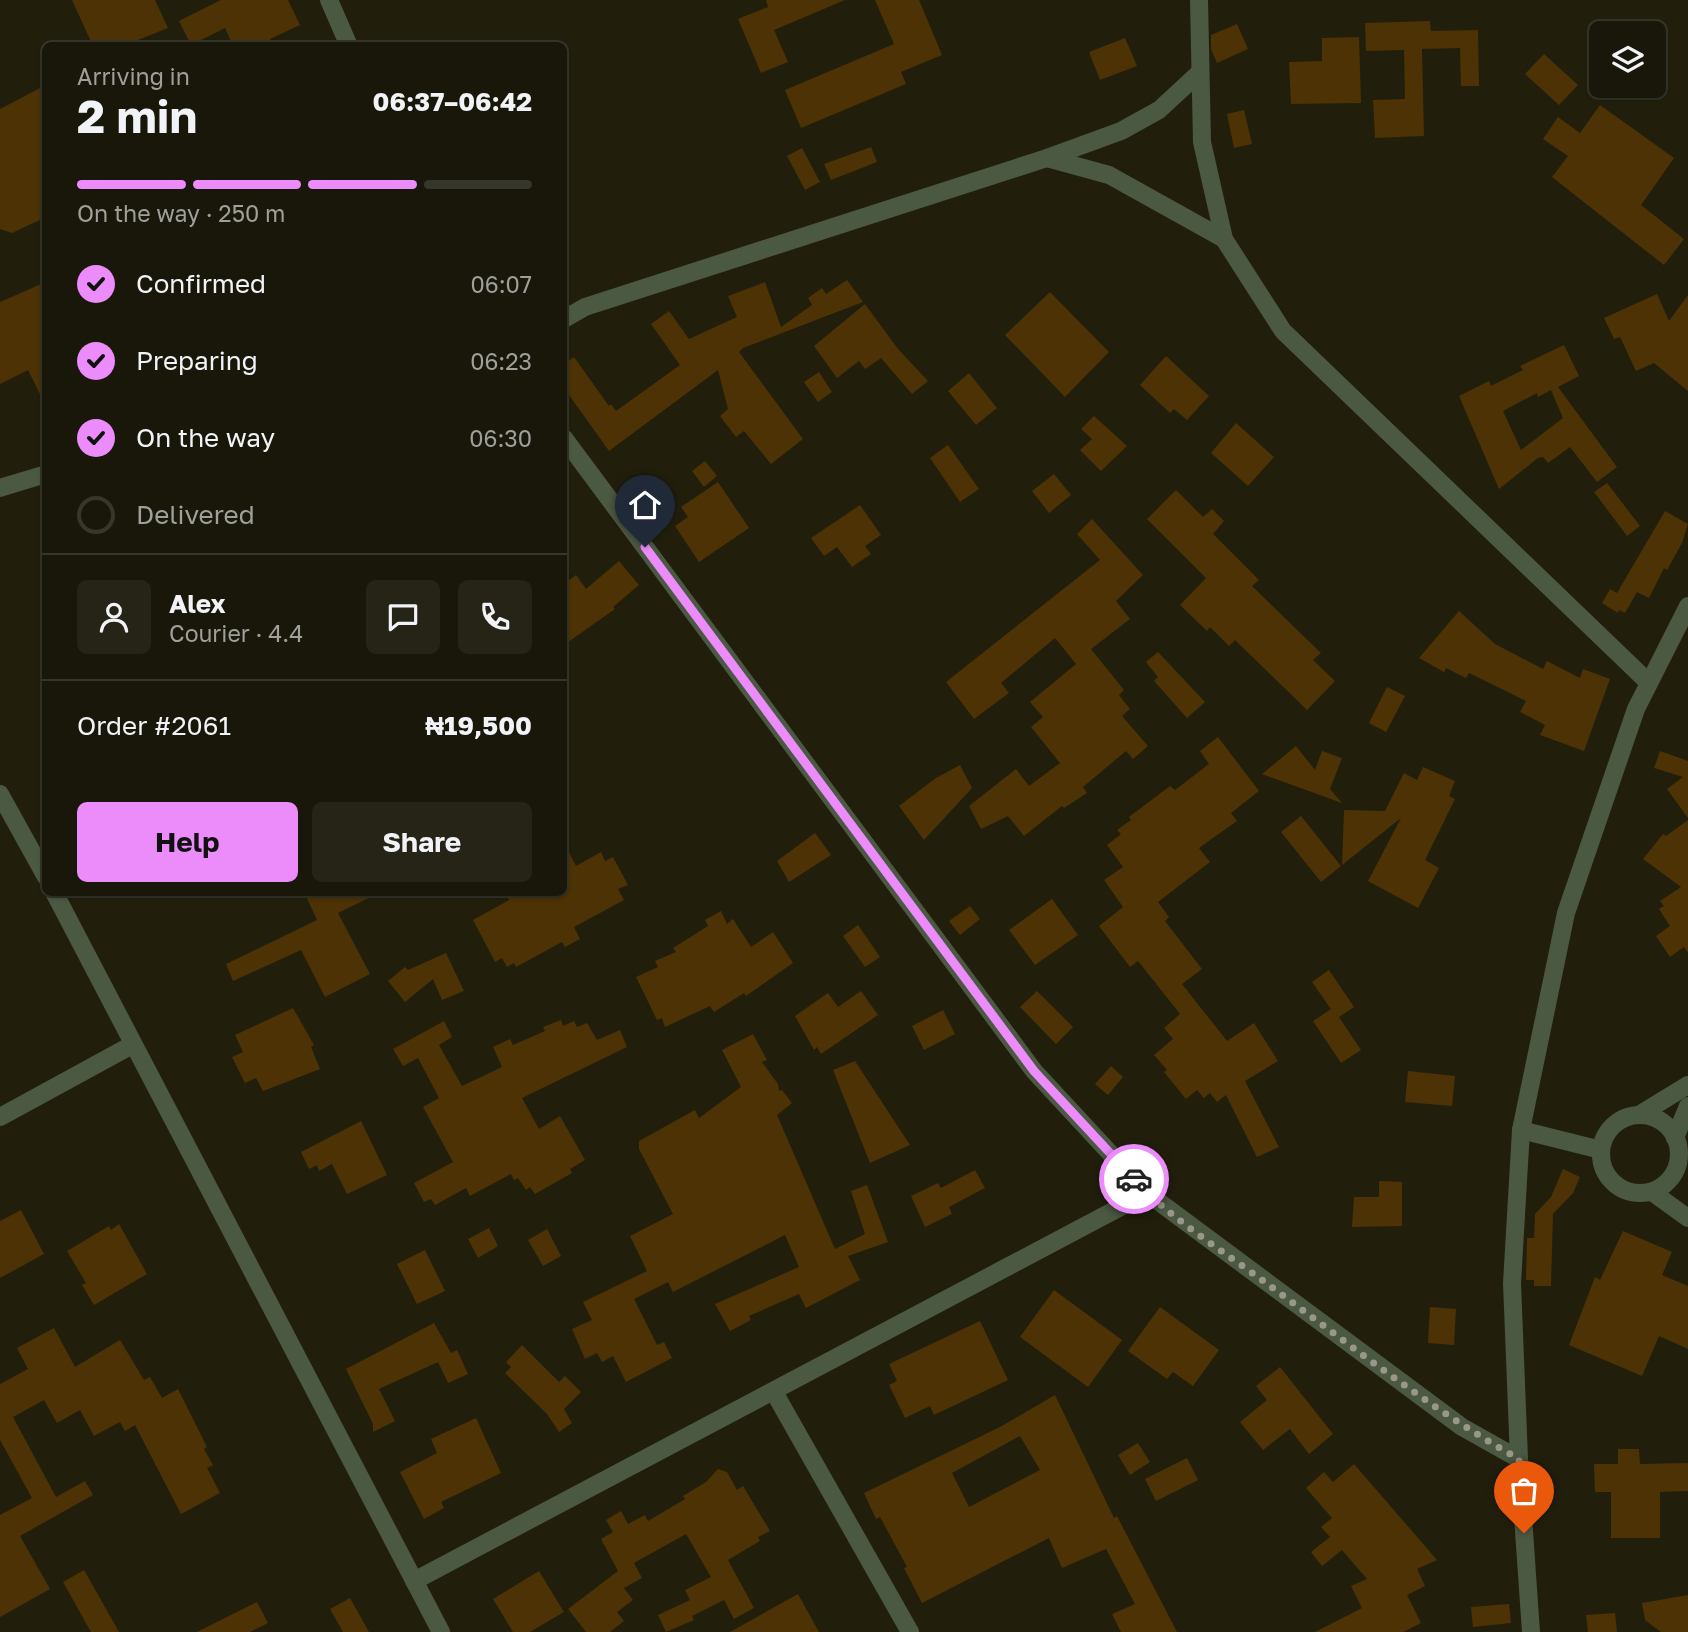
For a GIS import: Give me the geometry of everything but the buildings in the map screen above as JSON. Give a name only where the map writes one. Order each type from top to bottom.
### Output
[{"type":"street","points":[[329,0],[347,42]]},
{"type":"street","points":[[1199,0],[1202,142],[1224,239],[1283,331],[1648,682]]},
{"type":"street","points":[[567,316],[584,307],[1047,158],[1121,131],[1160,110],[1199,72]]},
{"type":"street","points":[[1047,158],[1108,175],[1224,239]]},
{"type":"street","points":[[567,308],[584,307]]},
{"type":"street","points":[[567,442],[1034,1071],[1147,1193],[1462,1427],[1519,1459]]},
{"type":"street","points":[[0,488],[42,475]]},
{"type":"street","points":[[1531,1632],[1519,1459],[1512,1283],[1521,1130],[1566,912],[1648,682],[1688,606]]},
{"type":"street","points":[[0,794],[42,870]]},
{"type":"street","points":[[56,896],[440,1632]]},
{"type":"street","points":[[0,1117],[132,1045]]},
{"type":"street","points":[[1678,1161],[1665,1185],[1652,1192],[1627,1191],[1615,1185],[1606,1175],[1601,1150],[1614,1126],[1625,1118],[1639,1115],[1688,1084]]},
{"type":"street","points":[[1675,1138],[1688,1106]]},
{"type":"street","points":[[1639,1115],[1654,1118],[1666,1126],[1675,1138],[1678,1161],[1688,1179]]},
{"type":"street","points":[[1521,1130],[1601,1150]]},
{"type":"street","points":[[1652,1192],[1688,1218]]},
{"type":"street","points":[[414,1581],[1147,1193]]},
{"type":"street","points":[[774,1392],[909,1632]]},
{"type":"way so far","points":[[1134,1179],[1147,1193],[1205,1238],[1462,1427],[1519,1459],[1524,1533]]},
{"type":"route","points":[[645,547],[1034,1071],[1134,1179]]}]
